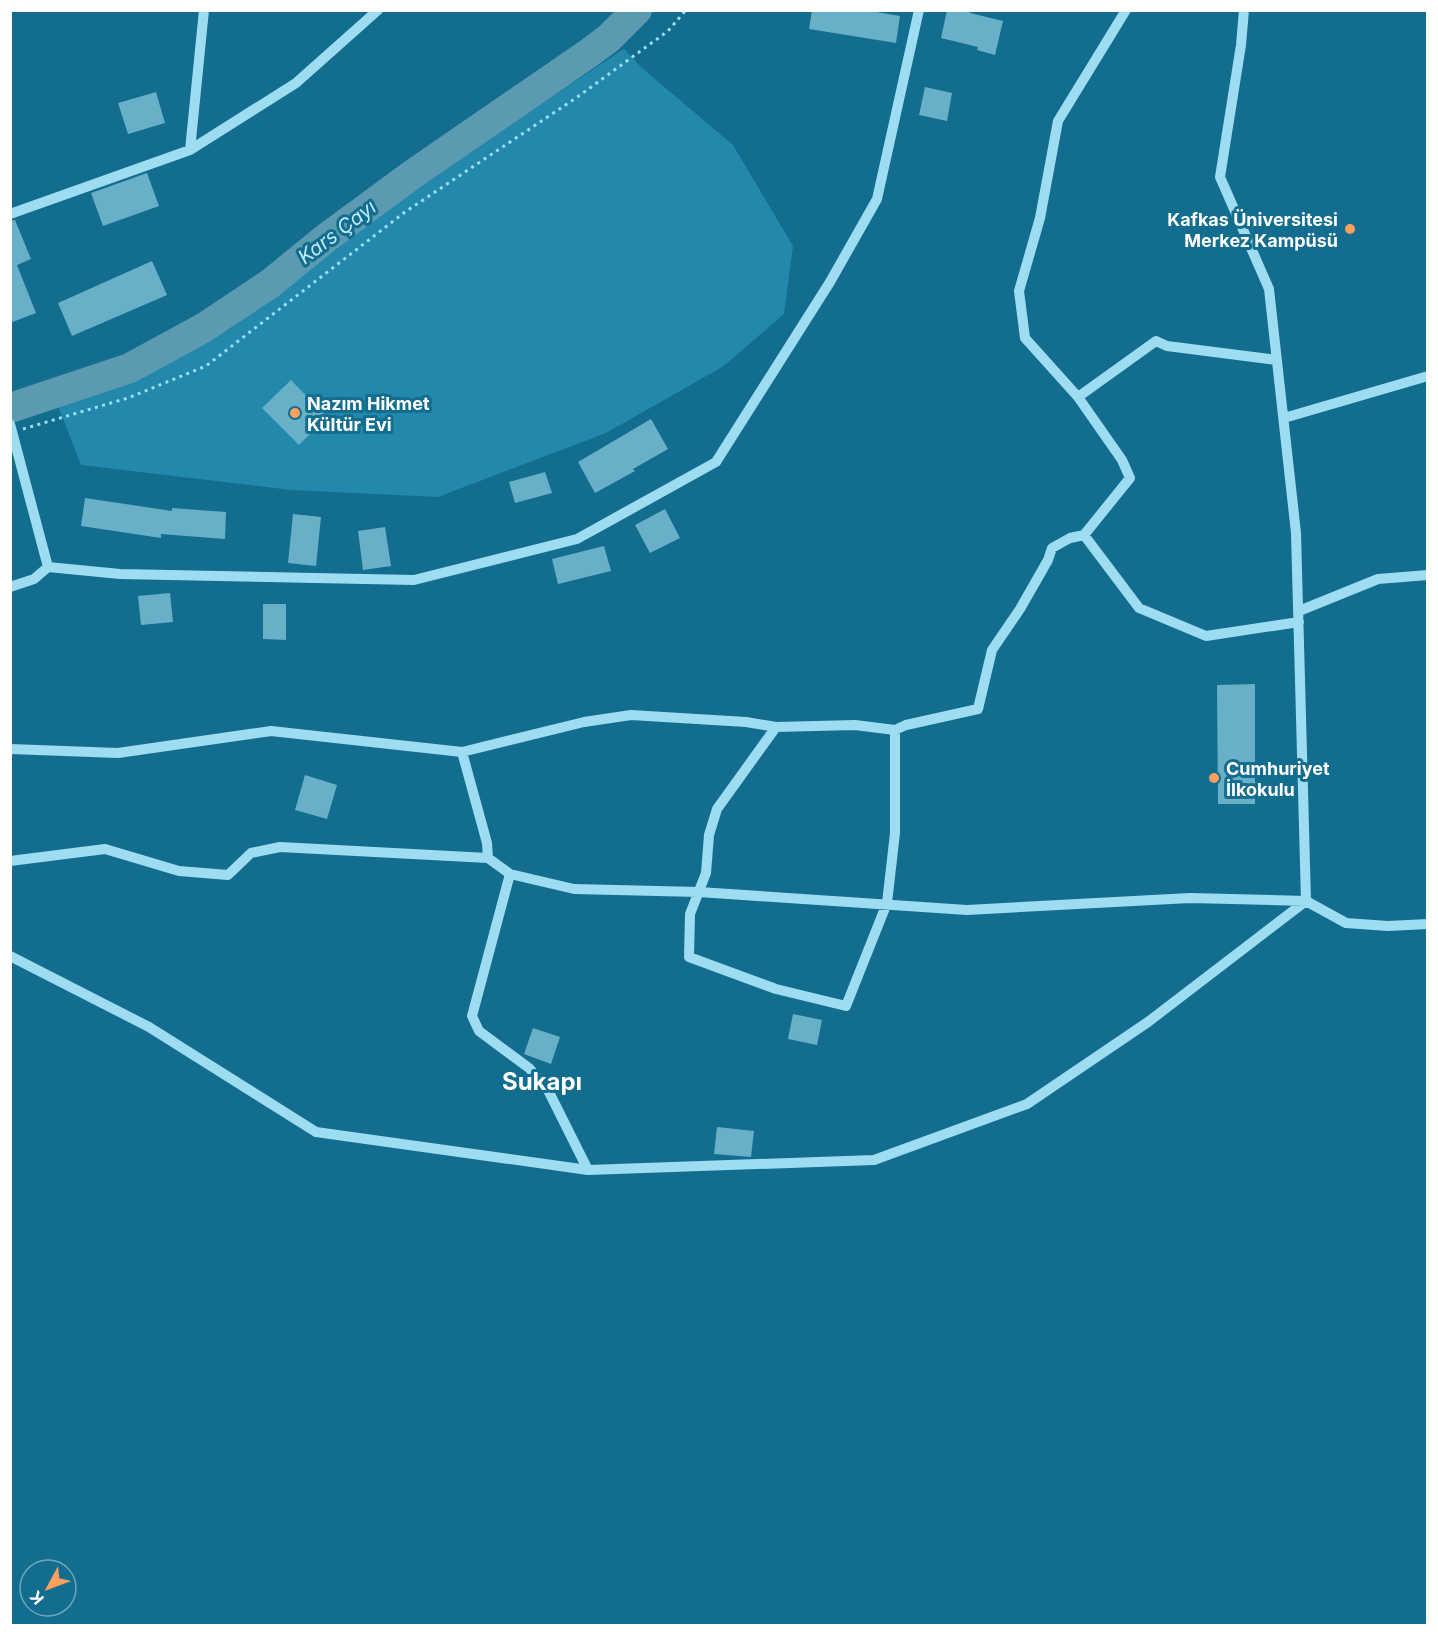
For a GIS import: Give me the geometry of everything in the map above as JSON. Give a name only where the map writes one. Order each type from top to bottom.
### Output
[{"type":"street","points":[[190,150],[204,10]]},
{"type":"street","points":[[10,214],[190,150],[296,82],[378,10]]},
{"type":"street","points":[[10,587],[34,579],[48,567],[120,574],[414,580],[577,539],[716,462],[830,282],[878,199],[918,10]]},
{"type":"street","points":[[10,749],[118,753],[271,730],[462,752],[584,722],[631,715],[746,722],[776,727],[855,725],[895,730],[906,724],[978,709],[992,650],[1020,609],[1048,560],[1052,548],[1070,538],[1084,535],[1130,478],[1122,460],[1078,397],[1025,338],[1018,291],[1040,218],[1058,122],[1126,10]]},
{"type":"street","points":[[1244,10],[1241,45],[1220,177],[1269,289],[1296,533],[1306,901]]},
{"type":"street","points":[[1078,397],[1156,341],[1167,346],[1277,360]]},
{"type":"street","points":[[1284,418],[1428,376]]},
{"type":"street","points":[[12,428],[48,567]]},
{"type":"street","points":[[1084,535],[1139,608],[1206,636],[1299,616],[1378,579],[1428,575]]},
{"type":"street","points":[[776,727],[717,809],[709,835],[706,873],[690,914],[689,957],[776,989],[846,1006],[887,903],[895,833],[895,730]]},
{"type":"street","points":[[462,752],[488,843],[488,858]]},
{"type":"street","points":[[10,861],[105,849],[179,871],[228,875],[251,854],[280,848],[488,858],[510,874],[574,889],[699,892],[967,910],[1190,898],[1306,901],[1346,923],[1388,926],[1428,924]]},
{"type":"street","points":[[510,874],[472,1016],[479,1031],[529,1068],[547,1088],[588,1170]]},
{"type":"street","points":[[10,956],[149,1028],[316,1132],[588,1170],[874,1161],[1027,1104],[1148,1022],[1306,901]]},
{"type":"path","points":[[12,428],[128,398],[206,366],[405,212],[576,98],[668,31],[686,10]]},
{"type":"shaded area","points":[[624,49],[642,68],[733,145],[793,246],[784,314],[724,366],[606,433],[438,497],[291,490],[81,465],[58,406],[141,378],[230,329],[403,195]]},
{"type":"building","points":[[812,10],[864,10],[900,16],[896,43],[809,29]]},
{"type":"building","points":[[947,10],[970,10],[970,13],[1003,21],[995,55],[977,50],[978,47],[941,38]]},
{"type":"building","points":[[925,87],[952,93],[947,121],[919,115]]},
{"type":"building","points":[[156,92],[165,123],[128,134],[118,103]]},
{"type":"building","points":[[147,173],[159,206],[103,226],[91,193]]},
{"type":"building","points":[[15,220],[31,259],[17,265],[36,313],[10,323],[10,221]]},
{"type":"building","points":[[152,261],[167,295],[72,336],[58,303]]},
{"type":"building","name":"Nazım Hikmet Kültür Evi","points":[[291,380],[327,417],[299,445],[262,408]]},
{"type":"building","points":[[651,419],[668,449],[633,469],[635,471],[595,493],[578,462]]},
{"type":"building","points":[[545,472],[552,493],[515,503],[509,482]]},
{"type":"building","points":[[85,498],[172,511],[172,508],[226,512],[225,539],[161,534],[161,538],[81,526]]},
{"type":"building","points":[[665,509],[680,538],[650,553],[635,525]]},
{"type":"building","points":[[293,514],[321,517],[316,566],[288,563]]},
{"type":"building","points":[[385,527],[391,566],[363,570],[358,531]]},
{"type":"building","points":[[604,546],[611,571],[558,584],[552,559]]},
{"type":"building","points":[[170,593],[173,622],[141,625],[138,596]]},
{"type":"building","points":[[263,604],[286,604],[286,640],[263,639]]},
{"type":"building","points":[[1255,684],[1255,804],[1218,804],[1217,685]]},
{"type":"building","points":[[305,775],[337,785],[327,819],[295,810]]},
{"type":"building","points":[[793,1014],[822,1020],[817,1045],[788,1039]]},
{"type":"building","points":[[533,1028],[560,1037],[551,1064],[524,1054]]},
{"type":"building","points":[[717,1127],[754,1131],[751,1157],[714,1154]]},
{"type":"waterway","name":"Kars Çayı","points":[[10,408],[130,368],[205,327],[271,283],[326,238],[413,174],[589,53],[609,38],[637,10]]},
{"type":"place","name":"Kafkas Üniversitesi Merkez Kampüsü","points":[[1350,229]]},
{"type":"place","name":"Nazım Hikmet Kültür Evi","points":[[295,413]]},
{"type":"place","name":"Cumhuriyet İlkokulu","points":[[1214,778]]},
{"type":"district","name":"Sukapı","points":[[542,1081]]}]
